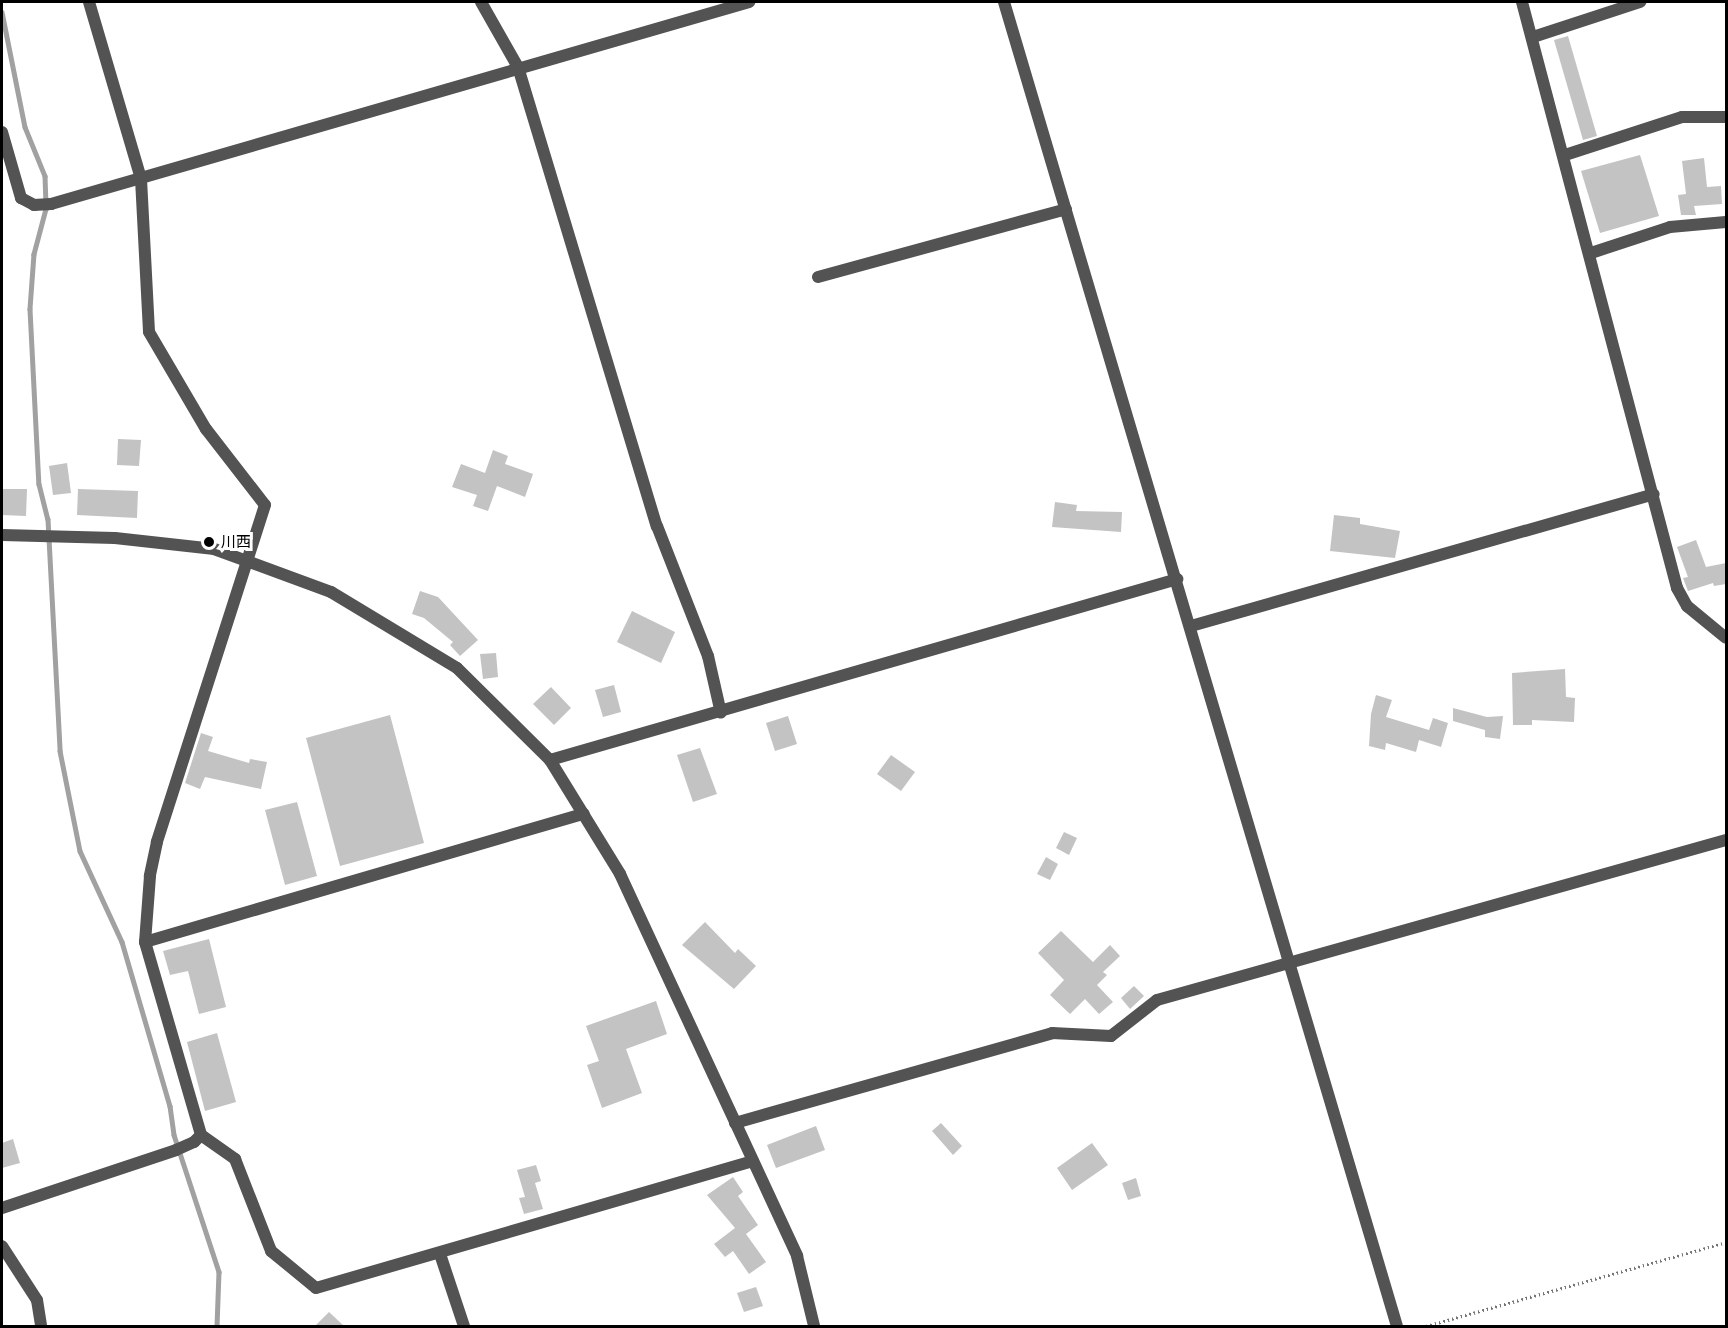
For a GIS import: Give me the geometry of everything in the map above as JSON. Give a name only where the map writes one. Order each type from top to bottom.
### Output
[{"type":"street","points":[[89,2],[141,179],[149,332],[206,429],[265,506],[157,842],[150,876],[146,942],[201,1135],[235,1159],[271,1251],[316,1288],[440,1254],[753,1161]]},
{"type":"street","points":[[481,2],[518,67],[657,526],[708,656],[721,713]]},
{"type":"street","points":[[2,132],[21,198],[34,205],[51,204],[749,2]]},
{"type":"street","points":[[1004,2],[1397,1326]]},
{"type":"street","points":[[1522,2],[1591,253],[1677,588],[1687,606],[1726,638]]},
{"type":"street","points":[[1533,37],[1640,2]]},
{"type":"street","points":[[1565,155],[1682,117],[1726,117]]},
{"type":"street","points":[[818,278],[1066,209]]},
{"type":"street","points":[[1591,253],[1670,227],[1726,222]]},
{"type":"street","points":[[1191,626],[1654,494]]},
{"type":"street","points":[[2,536],[115,538],[214,549],[331,592],[457,668],[550,760],[620,874],[797,1256],[814,1326]]},
{"type":"street","points":[[550,760],[721,713],[1177,579]]},
{"type":"street","points":[[146,942],[584,813]]},
{"type":"street","points":[[735,1122],[1052,1033],[1112,1036],[1157,1000],[1726,840]]},
{"type":"street","points":[[2,1208],[176,1150],[194,1142],[201,1135]]},
{"type":"street","points":[[2,1246],[37,1300],[41,1326]]},
{"type":"street","points":[[440,1254],[464,1326]]},
{"type":"path","points":[[1426,1326],[1726,1242]]},
{"type":"building","points":[[1568,36],[1597,136],[1583,140],[1554,40]]},
{"type":"building","points":[[1640,155],[1659,216],[1600,233],[1581,171]]},
{"type":"building","points":[[1704,158],[1707,187],[1721,186],[1722,204],[1694,206],[1696,215],[1681,215],[1678,195],[1686,194],[1682,161]]},
{"type":"building","points":[[118,439],[141,440],[139,466],[117,465]]},
{"type":"building","points":[[493,450],[508,456],[505,464],[533,474],[525,497],[497,486],[488,511],[473,506],[477,495],[452,487],[461,464],[485,473]]},
{"type":"building","points":[[67,463],[71,493],[53,495],[49,466]]},
{"type":"building","points":[[2,489],[27,489],[26,516],[2,515]]},
{"type":"building","points":[[78,489],[138,491],[137,518],[77,515]]},
{"type":"building","points":[[1055,502],[1077,505],[1076,511],[1122,512],[1121,532],[1052,527]]},
{"type":"building","points":[[1334,515],[1360,518],[1360,524],[1400,531],[1395,558],[1330,551]]},
{"type":"building","points":[[1696,540],[1706,567],[1726,563],[1726,584],[1714,586],[1713,583],[1688,591],[1683,578],[1688,577],[1677,547]]},
{"type":"building","points":[[420,591],[438,597],[478,640],[460,656],[450,645],[453,642],[424,618],[412,614]]},
{"type":"building","points":[[632,611],[675,632],[661,663],[617,642]]},
{"type":"building","points":[[496,653],[498,677],[483,679],[480,654]]},
{"type":"building","points":[[1565,669],[1566,697],[1575,698],[1574,722],[1532,720],[1532,725],[1513,725],[1512,673]]},
{"type":"building","points":[[614,685],[621,712],[603,717],[595,690]]},
{"type":"building","points":[[551,687],[571,708],[554,725],[533,704]]},
{"type":"building","points":[[1376,695],[1392,700],[1386,717],[1429,730],[1433,718],[1448,723],[1441,747],[1419,740],[1416,752],[1386,743],[1385,750],[1369,746],[1371,714]]},
{"type":"building","points":[[1453,708],[1487,717],[1503,716],[1500,739],[1485,737],[1485,730],[1453,721]]},
{"type":"building","points":[[390,715],[424,843],[340,866],[306,738]]},
{"type":"building","points":[[788,716],[797,744],[775,751],[766,723]]},
{"type":"building","points":[[201,733],[213,737],[208,751],[249,763],[250,759],[267,762],[261,789],[205,777],[200,789],[185,783]]},
{"type":"building","points":[[700,748],[717,794],[693,802],[677,755]]},
{"type":"building","points":[[891,755],[915,772],[901,791],[877,774]]},
{"type":"building","points":[[297,802],[317,876],[285,885],[265,810]]},
{"type":"building","points":[[1064,832],[1077,838],[1069,855],[1056,848]]},
{"type":"building","points":[[1046,857],[1058,864],[1050,880],[1037,874]]},
{"type":"building","points":[[705,922],[735,953],[738,949],[756,966],[734,989],[682,945]]},
{"type":"building","points":[[1061,931],[1093,962],[1110,945],[1120,956],[1103,972],[1107,975],[1097,985],[1113,1002],[1099,1014],[1085,999],[1070,1014],[1050,995],[1064,980],[1038,953]]},
{"type":"building","points":[[209,939],[226,1007],[199,1014],[188,971],[170,975],[163,951]]},
{"type":"building","points":[[1134,986],[1144,996],[1130,1009],[1121,998]]},
{"type":"building","points":[[656,1001],[667,1034],[626,1049],[642,1093],[602,1108],[587,1065],[599,1061],[586,1026]]},
{"type":"building","points":[[217,1033],[236,1102],[205,1111],[187,1042]]},
{"type":"building","points":[[941,1123],[962,1146],[953,1155],[932,1131]]},
{"type":"building","points":[[816,1126],[825,1150],[776,1168],[767,1145]]},
{"type":"building","points":[[13,1139],[20,1163],[2,1168],[2,1143]]},
{"type":"building","points":[[1092,1143],[1108,1165],[1072,1190],[1057,1168]]},
{"type":"building","points":[[536,1165],[541,1181],[535,1183],[543,1209],[524,1214],[519,1198],[525,1197],[517,1170]]},
{"type":"building","points":[[733,1177],[743,1192],[738,1196],[758,1225],[746,1234],[766,1262],[749,1274],[733,1251],[725,1257],[714,1244],[735,1228],[707,1195]]},
{"type":"building","points":[[1136,1178],[1141,1196],[1128,1200],[1122,1183]]},
{"type":"building","points":[[756,1287],[763,1306],[744,1312],[737,1293]]},
{"type":"building","points":[[329,1312],[344,1326],[315,1326]]},
{"type":"waterway","points":[[2,12],[25,127],[45,176],[46,209],[34,254],[30,309],[39,484],[48,519],[60,751],[80,851],[122,942],[170,1106],[174,1135],[219,1272],[217,1326]]},
{"type":"place","name":"川西","points":[[209,542]]}]
